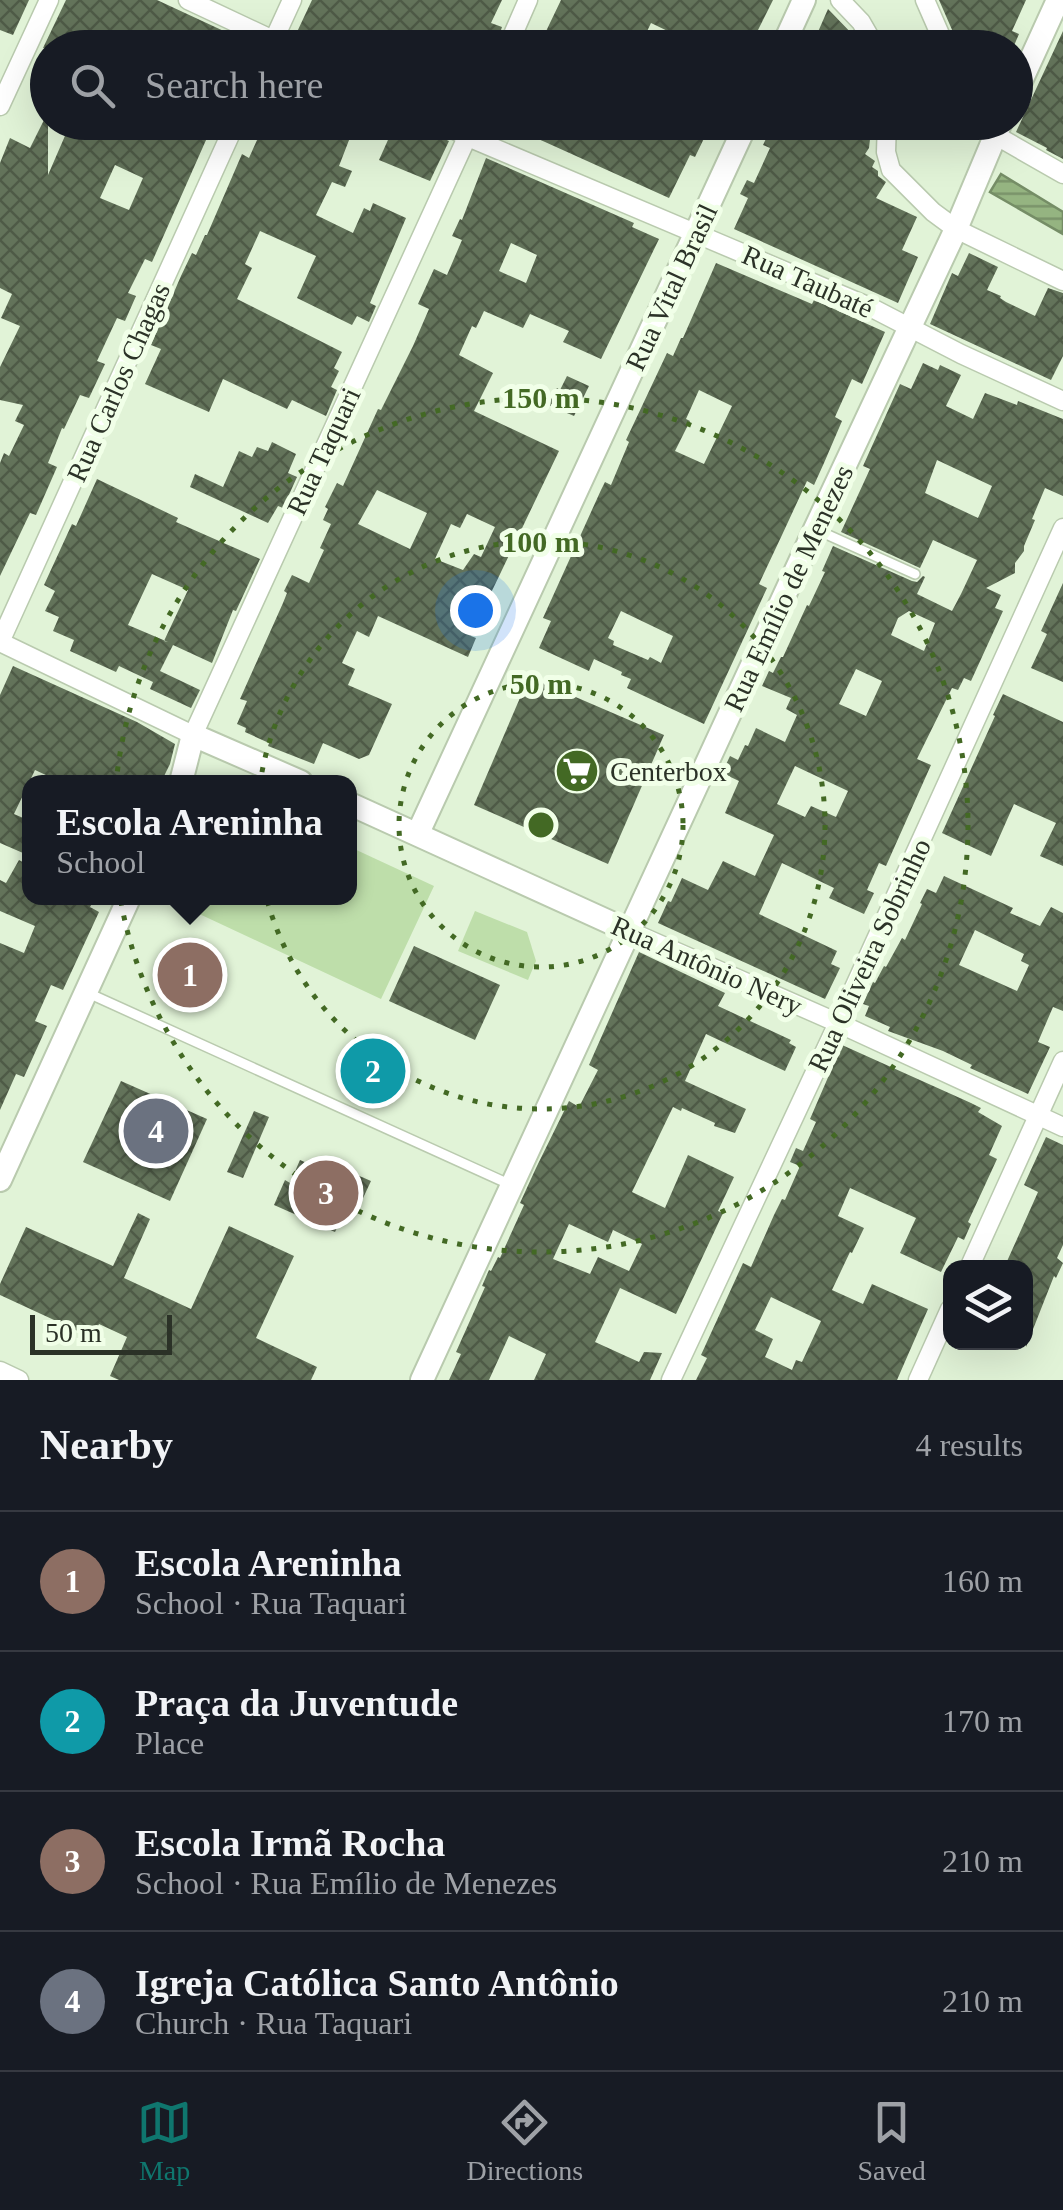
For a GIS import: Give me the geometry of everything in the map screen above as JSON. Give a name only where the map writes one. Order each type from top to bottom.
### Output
[{"type":"street","points":[[35,30],[49,0]]},
{"type":"street","points":[[188,0],[248,30]]},
{"type":"street","points":[[283,30],[292,0]]},
{"type":"street","points":[[515,30],[528,0]]},
{"type":"street","points":[[790,30],[804,0]]},
{"type":"street","points":[[840,0],[866,30]]},
{"type":"street","points":[[924,0],[938,30]]},
{"type":"street","points":[[1033,55],[1058,0]]},
{"type":"street","points":[[0,106],[30,41]]},
{"type":"street","name":"Rua Carlos Chagas","points":[[0,642],[228,140]]},
{"type":"street","name":"Rua Taquari","points":[[183,775],[193,735],[466,140]]},
{"type":"street","name":"Rua Taubaté","points":[[493,140],[872,308],[1063,401]]},
{"type":"street","name":"Rua Vital Brasil","points":[[418,833],[739,140]]},
{"type":"street","points":[[886,140],[891,170],[933,212],[956,229],[1063,281]]},
{"type":"street","name":"Rua Emílio de Menezes","points":[[422,1380],[956,229],[989,140]]},
{"type":"street","points":[[1013,140],[1063,174]]},
{"type":"street","name":"Rua Oliveira Sobrinho","points":[[672,1380],[1063,528]]},
{"type":"street","points":[[0,642],[286,775]]},
{"type":"street","name":"Rua Antônio Nery","points":[[357,807],[1063,1127]]},
{"type":"street","points":[[0,1180],[126,905]]},
{"type":"street","points":[[973,1260],[1063,1062]]},
{"type":"street","points":[[918,1380],[943,1325]]},
{"type":"street","points":[[0,1372],[19,1380]]},
{"type":"lane","points":[[814,529],[915,574]]},
{"type":"lane","points":[[86,992],[512,1185]]},
{"type":"shaded area","points":[[1001,174],[1063,212],[1063,234],[990,192]]},
{"type":"shaded area","points":[[357,850],[434,886],[381,999],[180,905],[357,905]]},
{"type":"shaded area","points":[[475,911],[527,932],[536,961],[528,980],[458,951]]},
{"type":"building","points":[[0,0],[29,0],[13,35],[0,30]]},
{"type":"building","points":[[66,0],[157,0],[222,30],[52,30]]},
{"type":"building","points":[[312,0],[502,0],[491,23],[502,27],[501,30],[298,30]]},
{"type":"building","points":[[561,0],[773,0],[758,30],[666,30],[651,23],[648,30],[547,30]]},
{"type":"building","points":[[939,0],[1026,0],[1012,30],[952,30]]},
{"type":"building","points":[[828,9],[848,30],[819,30]]},
{"type":"building","points":[[1063,31],[1063,159],[1032,140],[1033,95]]},
{"type":"building","points":[[10,138],[30,148],[34,140],[48,140],[48,175],[63,140],[206,140],[152,262],[145,259],[128,293],[136,296],[125,321],[117,318],[97,361],[105,364],[89,398],[80,395],[62,428],[48,463],[57,467],[36,515],[30,513],[0,576],[0,463],[4,453],[9,456],[24,425],[15,421],[23,405],[0,400],[0,367],[20,326],[1,318],[12,294],[0,288],[0,163]],"holes":[[[115,165],[143,178],[129,210],[100,198]]]},
{"type":"building","points":[[257,140],[349,140],[339,166],[352,171],[345,187],[332,182],[316,215],[353,233],[364,208],[370,211],[373,203],[406,218],[370,303],[376,306],[369,322],[357,316],[352,325],[297,298],[316,256],[260,231],[245,264],[252,268],[237,299],[342,352],[331,387],[337,390],[326,416],[292,400],[287,409],[223,379],[209,412],[145,384],[161,349],[151,345],[181,276],[192,253],[196,255],[207,235],[242,154],[249,158]]},
{"type":"building","points":[[388,140],[449,141],[430,181],[379,160]]},
{"type":"building","points":[[541,140],[703,140],[695,157],[690,155],[669,198]]},
{"type":"building","points":[[765,140],[870,140],[865,154],[875,161],[872,167],[886,182],[876,198],[917,217],[902,250],[918,257],[898,303],[734,229],[748,198],[740,194],[747,180],[754,183],[770,148],[763,145]]},
{"type":"building","points":[[486,158],[634,223],[632,227],[659,239],[601,359],[563,342],[569,331],[530,314],[523,328],[484,311],[476,328],[472,326],[459,355],[493,373],[474,411],[559,451],[478,620],[468,657],[378,616],[369,637],[357,631],[342,663],[355,669],[348,685],[392,704],[369,755],[359,759],[323,743],[314,764],[268,746],[269,743],[245,732],[246,728],[237,724],[247,701],[240,699],[292,575],[309,583],[331,524],[323,520],[328,509],[325,507],[337,483],[343,486],[378,409],[381,410],[413,346],[429,309],[418,304],[434,269],[447,275],[462,240],[452,236]],"holes":[[[511,243],[537,255],[526,283],[499,271]],[[377,490],[427,513],[410,549],[358,524]],[[467,514],[495,527],[481,557],[474,554],[463,570],[435,559],[451,524],[460,528]]]},
{"type":"building","points":[[969,253],[998,267],[987,290],[1035,316],[1048,288],[1063,293],[1063,356],[1051,380],[930,324],[952,273],[958,276]]},
{"type":"building","points":[[716,263],[885,332],[862,384],[852,379],[835,417],[842,421],[824,463],[814,485],[807,481],[759,584],[767,588],[704,724],[627,688],[631,679],[594,659],[589,671],[539,648],[551,621],[543,618],[601,490],[605,482],[611,485],[629,442],[626,440],[667,353],[673,356]],"holes":[[[699,390],[732,406],[704,464],[675,451]],[[621,611],[673,636],[661,663],[613,645],[614,641],[608,638]]]},
{"type":"building","points":[[923,363],[938,370],[940,365],[961,375],[946,406],[973,419],[985,393],[1063,419],[1063,496],[1045,488],[1024,551],[1015,563],[1015,573],[986,588],[1001,595],[995,608],[1003,611],[971,681],[964,678],[958,690],[952,688],[917,759],[931,765],[886,866],[879,863],[867,890],[874,893],[864,914],[829,898],[834,888],[782,863],[759,914],[837,951],[831,964],[840,968],[825,999],[658,923],[682,878],[708,890],[723,861],[755,876],[774,835],[725,813],[739,781],[722,773],[730,756],[738,760],[756,728],[785,742],[797,715],[786,709],[791,698],[762,686],[769,671],[773,673],[783,657],[809,606],[833,546],[912,581],[925,577],[917,594],[952,611],[961,594],[977,560],[933,540],[920,568],[841,532],[870,469],[863,466],[900,384],[911,389]],"holes":[[[937,460],[992,486],[978,518],[925,493]],[[909,611],[935,623],[924,651],[891,635],[898,618]],[[856,669],[882,681],[866,716],[839,704]],[[795,766],[848,791],[836,817],[811,806],[805,817],[777,804]]]},
{"type":"building","points":[[567,376],[589,386],[574,416],[548,405]]},
{"type":"building","points":[[272,442],[296,454],[288,473],[297,477],[283,508],[278,506],[268,523],[190,487],[195,474],[223,487],[239,451],[252,457],[257,447],[268,451]]},
{"type":"building","points":[[97,479],[178,518],[176,522],[260,559],[236,611],[233,610],[212,663],[173,645],[160,671],[200,690],[191,708],[150,689],[153,682],[119,666],[116,672],[70,651],[74,640],[53,631],[59,617],[45,611],[55,591],[44,585],[72,524],[76,526]],"holes":[[[152,574],[188,590],[164,640],[128,625]]]},
{"type":"building","points":[[1063,583],[1063,682],[1031,668],[1047,634],[1041,631]]},
{"type":"building","points":[[13,666],[137,722],[175,744],[170,764],[164,775],[46,775],[35,770],[33,775],[22,775],[22,797],[14,814],[22,818],[22,853],[0,843],[0,695]]},
{"type":"building","points":[[529,677],[664,735],[608,864],[474,805]]},
{"type":"building","points":[[1003,694],[1063,722],[1063,866],[1040,856],[1056,823],[1014,804],[991,856],[942,833]]},
{"type":"building","points":[[19,860],[22,905],[91,905],[99,912],[63,990],[51,985],[35,1021],[47,1026],[24,1077],[16,1074],[0,1110],[0,943],[24,953],[35,926],[0,911],[0,880],[6,883]]},
{"type":"building","points":[[944,876],[1013,908],[1010,913],[1040,926],[1051,907],[1063,913],[1063,1011],[1053,1007],[1038,1042],[1050,1047],[1028,1094],[943,1051],[888,1031],[890,1027],[865,1016],[869,1006],[863,1004],[873,982],[902,938],[905,940],[927,889],[936,893]],"holes":[[[975,930],[1024,954],[1021,961],[1029,965],[1017,991],[959,965]]]},
{"type":"building","points":[[414,946],[500,985],[475,1040],[389,1001]]},
{"type":"building","points":[[180,950],[216,965],[200,1001],[165,986]]},
{"type":"building","points":[[639,952],[725,993],[718,1006],[791,1040],[789,1043],[796,1047],[785,1071],[706,1034],[685,1081],[746,1109],[735,1133],[673,1107],[632,1192],[665,1208],[688,1155],[734,1177],[718,1211],[723,1213],[676,1314],[620,1288],[595,1342],[639,1362],[644,1352],[662,1353],[650,1380],[534,1380],[546,1354],[509,1336],[489,1380],[449,1380],[461,1354],[456,1352],[485,1287],[482,1286],[500,1258],[536,1168],[569,1101],[579,1107],[598,1070],[589,1065]],"holes":[[[569,1224],[608,1242],[613,1230],[642,1244],[629,1271],[598,1257],[590,1274],[553,1259]]]},
{"type":"building","points":[[842,1045],[981,1108],[978,1112],[1002,1126],[989,1155],[997,1159],[968,1222],[971,1224],[964,1240],[958,1237],[947,1260],[943,1260],[941,1272],[900,1253],[916,1218],[850,1188],[838,1216],[864,1228],[832,1290],[863,1304],[872,1284],[928,1309],[897,1380],[696,1380],[707,1358],[701,1355],[743,1263],[751,1267],[800,1166],[790,1162],[796,1148],[803,1151],[816,1122],[810,1119]],"holes":[[[771,1297],[821,1321],[802,1362],[796,1360],[792,1370],[765,1357],[773,1339],[755,1330]]]},
{"type":"building","points":[[121,1081],[207,1119],[170,1201],[83,1162]]},
{"type":"building","points":[[254,1111],[269,1117],[243,1178],[227,1172]]},
{"type":"building","points":[[1046,1137],[1063,1145],[1063,1245],[1057,1258],[1063,1263],[1033,1329],[1033,1260],[1008,1260],[1038,1192],[1024,1185]]},
{"type":"building","points":[[300,1160],[321,1169],[325,1161],[371,1181],[356,1213],[346,1209],[335,1232],[274,1205]]},
{"type":"building","points":[[138,1213],[150,1219],[124,1278],[191,1309],[229,1226],[294,1256],[256,1338],[317,1367],[311,1380],[119,1380],[110,1376],[127,1337],[99,1324],[93,1338],[0,1295],[0,1284],[26,1227],[113,1266]]},
{"type":"place","name":"Centerbox","points":[[577,771]]},
{"type":"place","name":"Escola Areninha","points":[[190,975]]},
{"type":"place","name":"Praça da Juventude","points":[[373,1071]]},
{"type":"place","name":"Igreja Católica Santo Antônio","points":[[156,1131]]},
{"type":"place","name":"Escola Irmã Rocha","points":[[326,1193]]}]
